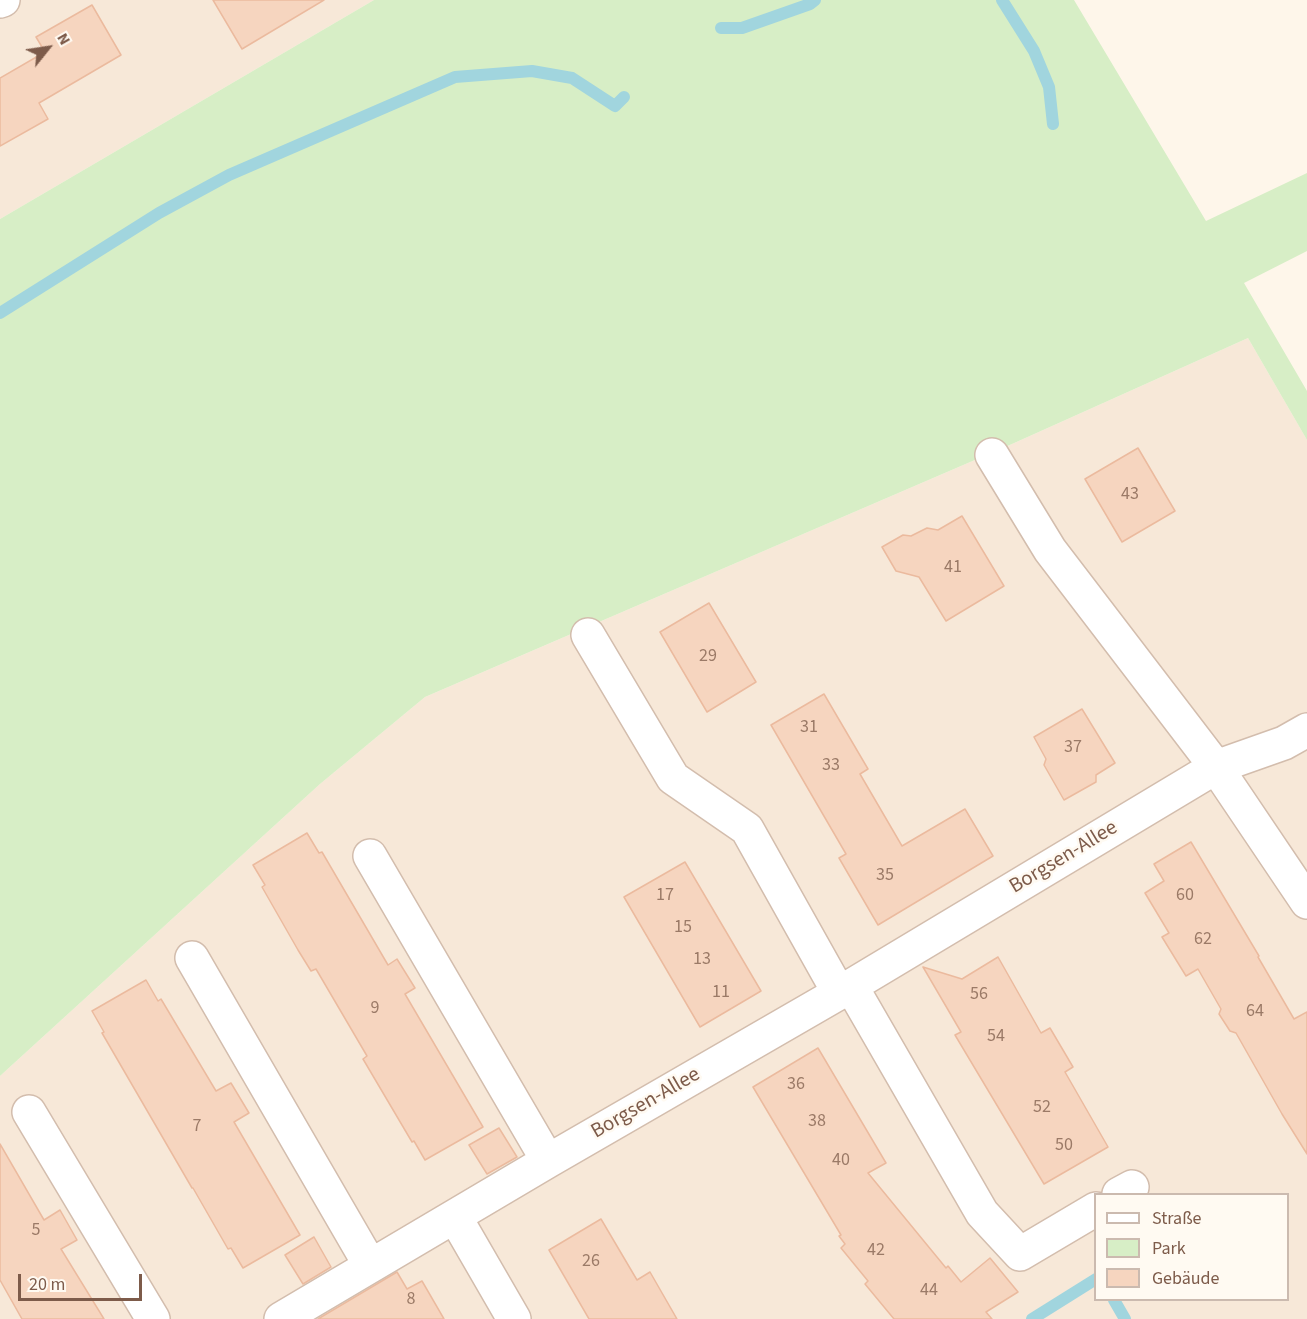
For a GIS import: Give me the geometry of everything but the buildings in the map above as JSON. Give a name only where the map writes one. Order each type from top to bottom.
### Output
[{"type":"street","points":[[992,455],[1050,550],[1216,767],[1307,903]]},
{"type":"street","points":[[588,635],[673,777],[747,829],[982,1213],[1020,1254],[1094,1210]]},
{"type":"street","name":"Borgsen-Allee","points":[[281,1319],[845,989],[1216,767],[1284,743],[1307,729]]},
{"type":"street","points":[[370,856],[548,1161]]},
{"type":"street","points":[[192,958],[370,1265]]},
{"type":"street","points":[[29,1112],[153,1319]]},
{"type":"street","points":[[455,1216],[514,1319]]},
{"type":"shaded area","points":[[0,0],[374,0],[0,219]]},
{"type":"shaded area","points":[[1248,338],[1307,440],[1307,1319],[0,1319],[0,1076],[320,784],[425,697],[1012,444]]},
{"type":"green space","points":[[374,0],[1074,0],[1206,221],[1307,173],[1307,251],[1244,283],[1307,391],[1307,440],[1248,338],[1012,444],[425,697],[320,784],[0,1076],[0,219]]},
{"type":"waterway","points":[[721,28],[742,28],[810,4],[815,0]]},
{"type":"waterway","points":[[1002,0],[1034,51],[1049,87],[1053,124]]},
{"type":"waterway","points":[[0,313],[159,213],[229,175],[455,77],[532,71],[572,78],[615,106],[624,97]]},
{"type":"waterway","points":[[1032,1319],[1094,1280]]},
{"type":"waterway","points":[[1115,1301],[1125,1319]]}]
